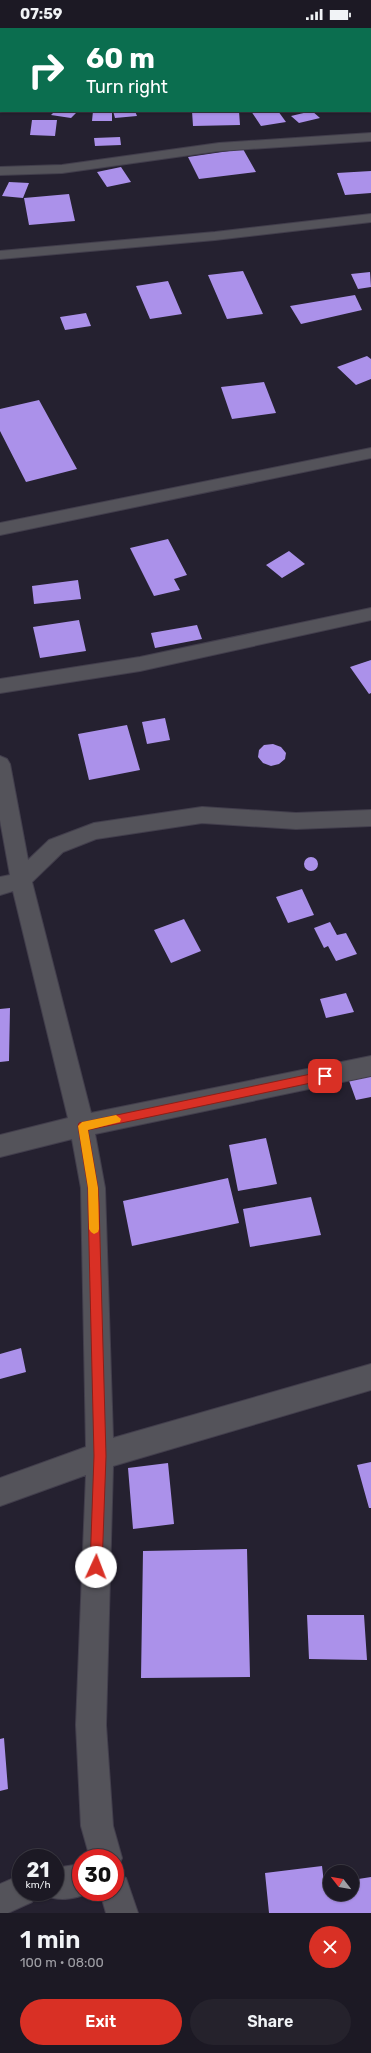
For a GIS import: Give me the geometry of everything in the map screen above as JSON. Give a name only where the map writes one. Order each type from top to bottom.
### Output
[{"type":"street","points":[[0,171],[62,170],[219,147],[371,137]]},
{"type":"street","points":[[0,255],[214,236],[371,218]]},
{"type":"street","points":[[0,529],[371,453]]},
{"type":"street","points":[[0,686],[52,680],[244,643],[371,614]]},
{"type":"street","points":[[0,764],[10,883],[82,1126],[93,1188],[100,1456],[92,1725],[97,1826],[103,1849]]},
{"type":"street","points":[[10,883],[56,846],[94,830],[144,825],[202,815],[296,821],[371,818]]},
{"type":"street","points":[[0,1146],[82,1126],[371,1066]]},
{"type":"street","points":[[0,1492],[100,1456],[371,1377]]},
{"type":"street","points":[[0,1900],[12,1895]]},
{"type":"street","points":[[118,1901],[122,1913]]},
{"type":"building","points":[[54,112],[76,113],[71,118],[51,115]]},
{"type":"building","points":[[93,112],[112,112],[112,121],[92,121]]},
{"type":"building","points":[[113,112],[135,112],[137,116],[115,118]]},
{"type":"building","points":[[192,112],[239,112],[240,125],[193,126]]},
{"type":"building","points":[[252,112],[279,112],[286,122],[261,126]]},
{"type":"building","points":[[313,112],[320,118],[299,123],[291,116]]},
{"type":"building","points":[[32,120],[57,120],[55,136],[30,135]]},
{"type":"building","points":[[120,137],[121,145],[95,146],[94,138]]},
{"type":"building","points":[[243,149],[256,172],[199,179],[188,157]]},
{"type":"building","points":[[121,167],[131,182],[107,187],[97,172]]},
{"type":"building","points":[[371,171],[371,193],[345,195],[337,173]]},
{"type":"building","points":[[9,182],[29,183],[23,198],[2,196]]},
{"type":"building","points":[[69,194],[75,221],[29,225],[24,198]]},
{"type":"building","points":[[243,271],[263,314],[227,319],[208,275]]},
{"type":"building","points":[[370,272],[371,287],[358,289],[351,274]]},
{"type":"building","points":[[168,281],[182,314],[150,319],[136,286]]},
{"type":"building","points":[[355,295],[362,310],[301,324],[290,306]]},
{"type":"building","points":[[86,313],[91,326],[65,330],[60,317]]},
{"type":"building","points":[[367,356],[371,359],[371,379],[356,385],[337,367]]},
{"type":"building","points":[[264,382],[276,413],[232,419],[221,387]]},
{"type":"building","points":[[39,400],[77,469],[26,482],[0,431],[0,409]]},
{"type":"building","points":[[168,539],[187,575],[174,579],[180,590],[154,596],[130,548]]},
{"type":"building","points":[[289,551],[305,564],[282,578],[266,565]]},
{"type":"building","points":[[78,580],[81,599],[34,604],[32,586]]},
{"type":"building","points":[[79,620],[86,651],[40,658],[33,627]]},
{"type":"building","points":[[197,625],[202,639],[155,648],[151,633]]},
{"type":"building","points":[[371,660],[371,693],[369,694],[350,667]]},
{"type":"building","points":[[165,718],[170,740],[147,744],[142,722]]},
{"type":"building","points":[[127,725],[140,770],[89,780],[78,734]]},
{"type":"building","points":[[273,744],[281,747],[286,753],[285,759],[279,764],[271,766],[263,763],[258,757],[259,750],[264,745]]},
{"type":"building","points":[[308,857],[314,857],[318,861],[318,867],[314,871],[308,871],[304,867],[304,861]]},
{"type":"building","points":[[302,889],[314,915],[288,923],[276,897]]},
{"type":"building","points":[[184,919],[201,951],[171,963],[154,930]]},
{"type":"building","points":[[330,922],[337,935],[346,933],[357,954],[336,961],[328,946],[324,948],[314,928]]},
{"type":"building","points":[[346,993],[354,1012],[326,1018],[320,999]]},
{"type":"building","points":[[10,1008],[9,1061],[0,1062],[0,1009]]},
{"type":"building","points":[[371,1069],[371,1097],[356,1100],[347,1075]]},
{"type":"building","points":[[266,1138],[277,1184],[238,1191],[229,1145]]},
{"type":"building","points":[[228,1178],[239,1223],[132,1246],[123,1201]]},
{"type":"building","points":[[311,1197],[321,1235],[250,1247],[243,1209]]},
{"type":"building","points":[[21,1348],[26,1372],[0,1379],[0,1354]]},
{"type":"building","points":[[371,1462],[371,1508],[369,1508],[357,1465]]},
{"type":"building","points":[[168,1463],[174,1524],[133,1529],[128,1468]]},
{"type":"building","points":[[247,1549],[250,1677],[141,1678],[143,1551]]},
{"type":"building","points":[[307,1615],[364,1615],[367,1660],[309,1659]]},
{"type":"building","points":[[4,1738],[8,1789],[0,1791],[0,1739]]},
{"type":"building","points":[[322,1866],[323,1901],[359,1901],[359,1879],[371,1877],[371,1913],[269,1913],[265,1873]]},
{"type":"slow traffic","points":[[94,1229],[93,1188],[82,1126],[116,1119]]},
{"type":"route","points":[[96,1567],[100,1456],[94,1203],[93,1188],[82,1126],[325,1076]]}]
